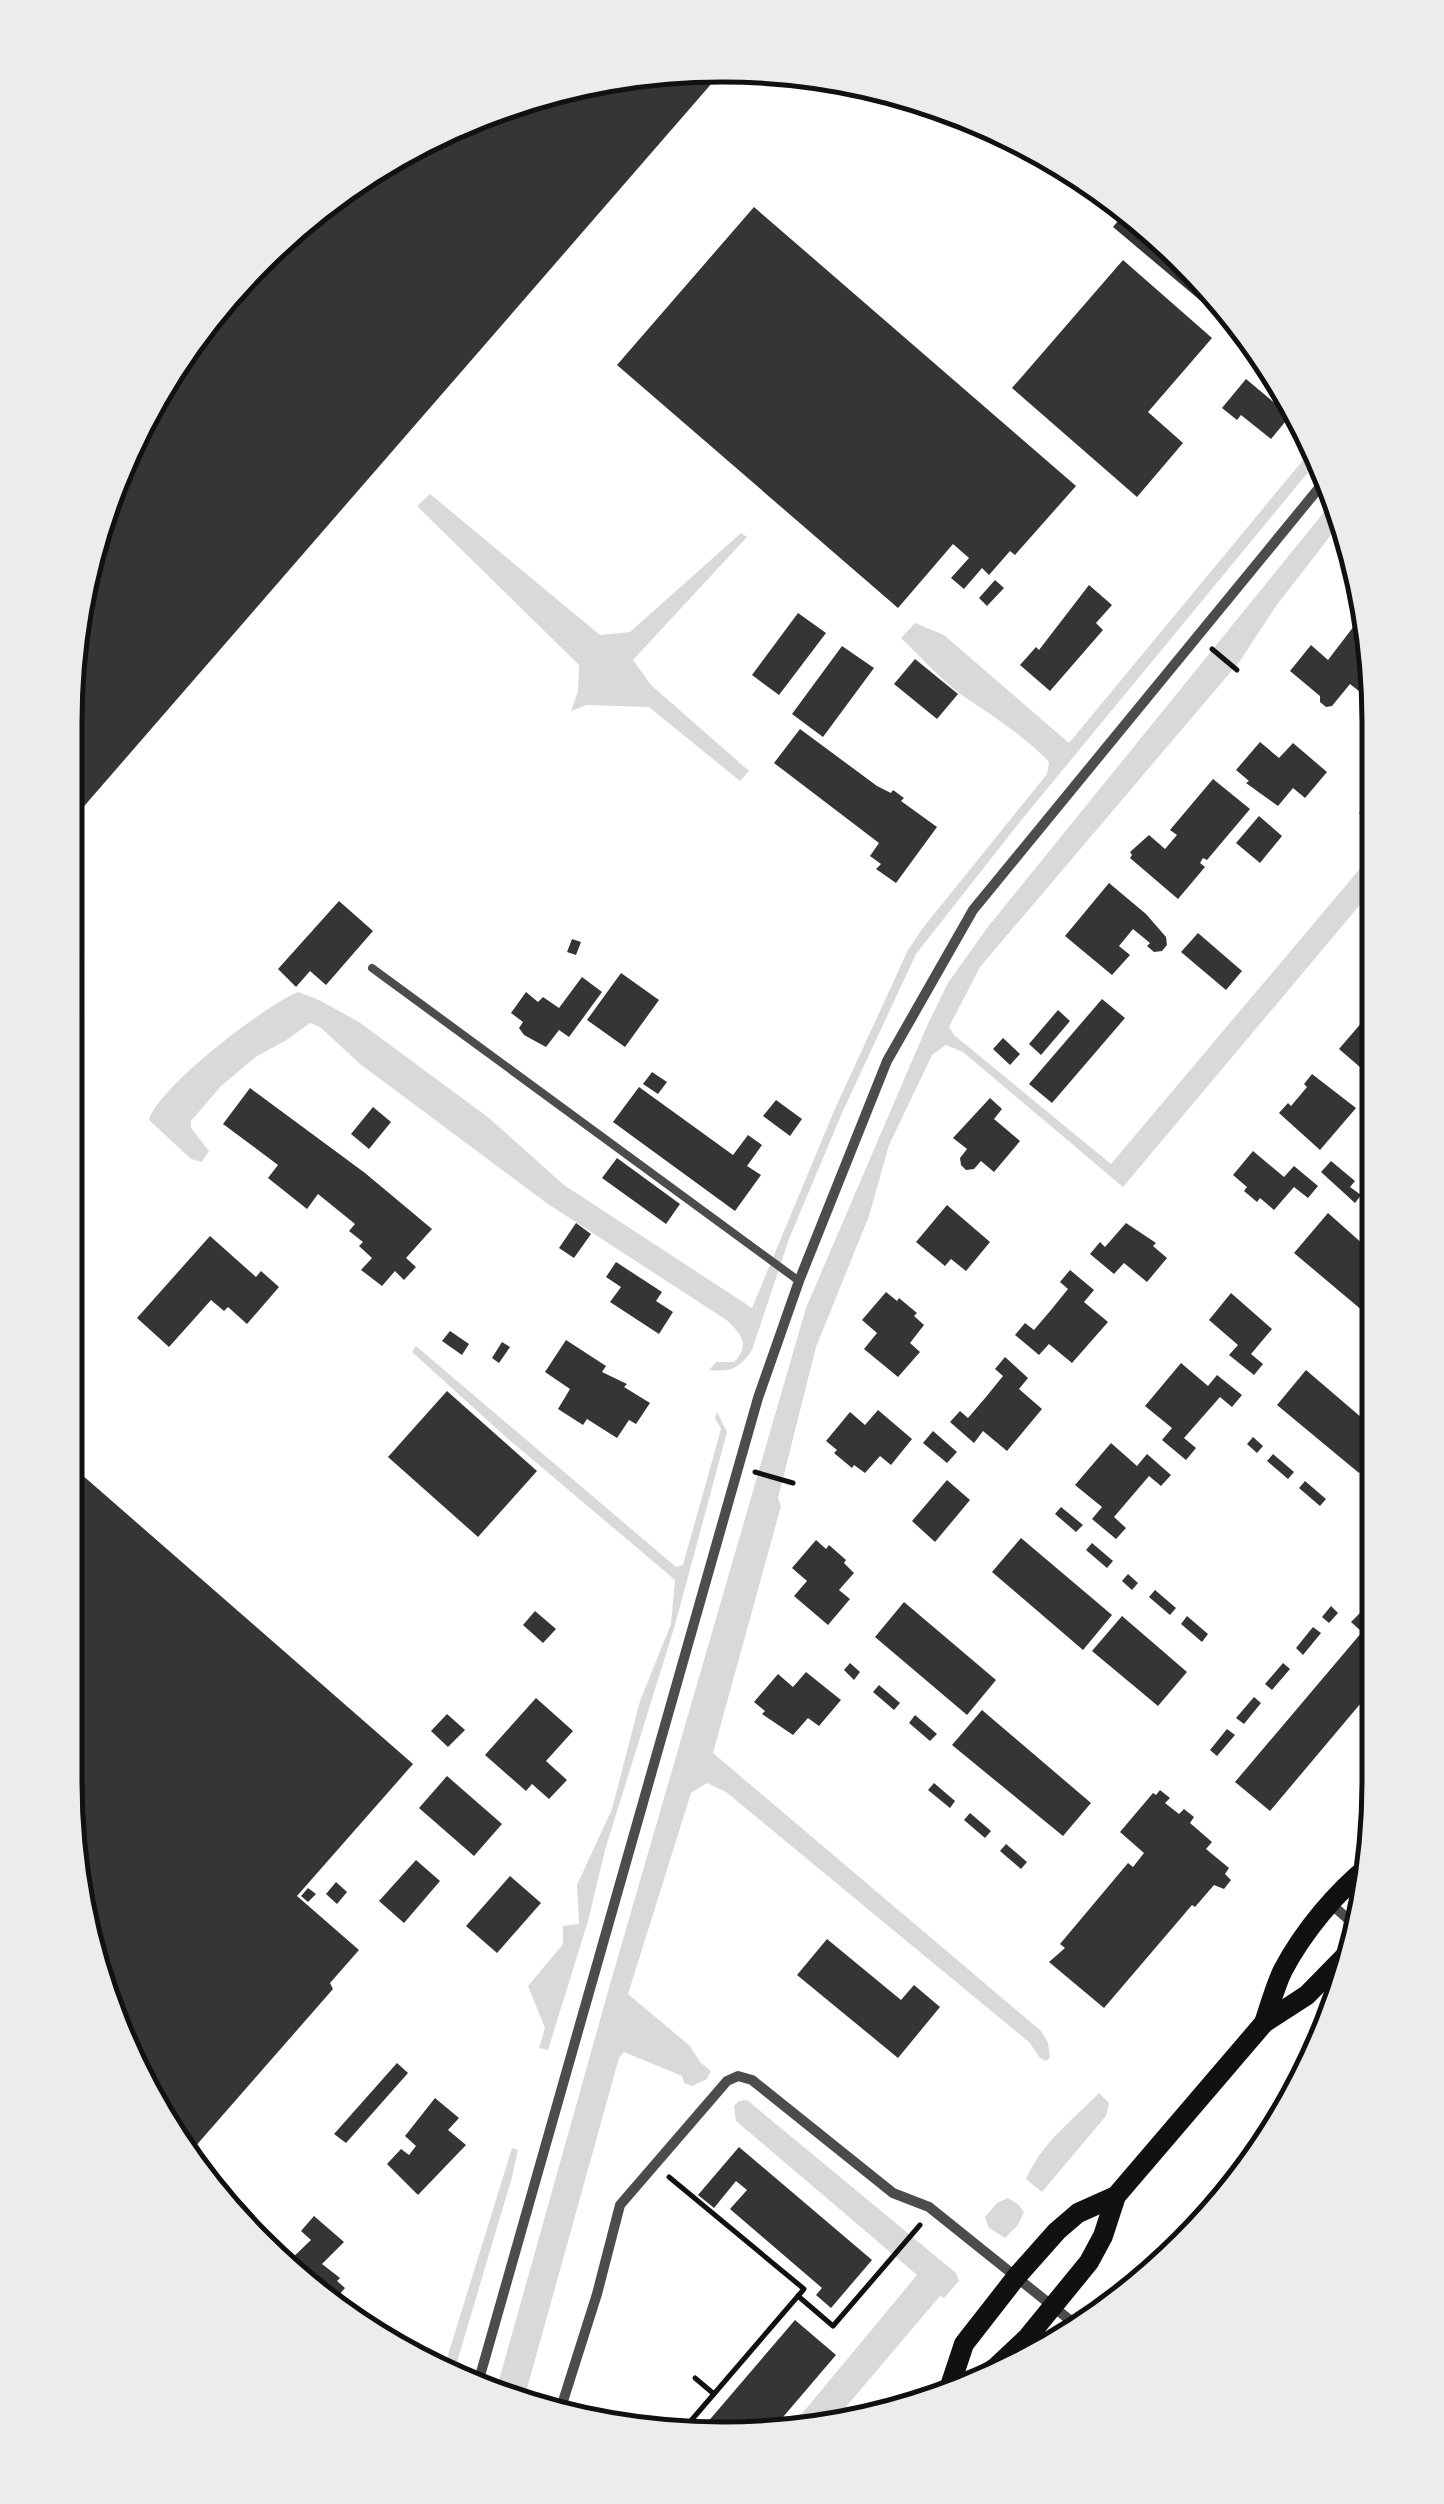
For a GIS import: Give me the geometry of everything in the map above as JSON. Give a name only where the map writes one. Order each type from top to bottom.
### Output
[{"type":"main road","points":[[1264,2023],[1282,1972],[1331,1904],[1353,1882]]},
{"type":"main road","points":[[1009,2354],[1055,2307],[1089,2262],[1116,2196],[1264,2023],[1307,1995],[1334,1967]]},
{"type":"main road","points":[[952,2379],[964,2344],[1057,2231],[1078,2213],[1116,2196]]},
{"type":"street","points":[[480,2374],[753,1416],[799,1281],[886,1061],[972,910],[1318,489]]},
{"type":"street","points":[[1331,1904],[1347,1918]]},
{"type":"street","points":[[563,2401],[620,2205],[727,2081],[738,2076],[752,2080],[893,2193],[929,2207],[1069,2319]]},
{"type":"lane","points":[[372,968],[799,1281]]},
{"type":"path","points":[[1210,647],[1237,670]]},
{"type":"path","points":[[752,1472],[793,1483]]},
{"type":"path","points":[[654,2165],[804,2290],[691,2421]]},
{"type":"path","points":[[798,2296],[833,2326],[925,2220]]},
{"type":"path","points":[[695,2378],[714,2394]]},
{"type":"shaded area","points":[[1305,458],[1310,470],[916,954],[789,1239],[752,1350],[734,1368],[709,1370],[716,1362],[734,1362],[742,1351],[740,1336],[728,1321],[548,1204],[360,1064],[320,1027],[310,1023],[257,1056],[221,1086],[191,1121],[191,1128],[209,1151],[202,1162],[191,1159],[149,1120],[171,1088],[214,1049],[298,992],[359,1022],[489,1118],[564,1185],[752,1308],[834,1111],[908,950],[1047,774],[1049,762],[957,692],[901,638],[915,623],[944,635],[1069,743]]},
{"type":"shaded area","points":[[430,494],[600,635],[630,632],[741,533],[747,537],[633,660],[651,685],[749,771],[740,781],[649,707],[587,705],[571,711],[578,691],[579,665],[417,506]]},
{"type":"shaded area","points":[[1326,510],[1333,533],[1276,606],[1240,661],[980,967],[949,1027],[1111,1164],[1362,866],[1362,902],[1123,1187],[963,1052],[946,1045],[932,1055],[889,1145],[869,1216],[816,1347],[778,1498],[781,1506],[713,1753],[1041,2031],[1050,2057],[1046,2061],[1040,2058],[1029,2042],[726,1792],[707,1783],[691,1793],[628,1994],[690,2046],[711,2071],[707,2079],[692,2086],[684,2083],[682,2076],[624,2052],[619,2058],[526,2391],[516,2388],[499,2381],[806,1308],[927,1026],[948,983],[987,928]]},
{"type":"shaded area","points":[[416,1346],[676,1567],[683,1565],[721,1429],[715,1418],[717,1412],[727,1432],[675,1625],[548,2050],[539,2048],[545,2028],[528,1986],[563,1944],[563,1926],[579,1924],[577,1885],[612,1809],[640,1701],[671,1624],[675,1580],[507,1438],[412,1352]]},
{"type":"shaded area","points":[[1099,2093],[1109,2103],[1106,2116],[1042,2192],[1026,2179],[1033,2166],[1058,2133]]},
{"type":"shaded area","points":[[747,2100],[956,2273],[959,2281],[944,2298],[940,2296],[844,2410],[800,2417],[917,2275],[736,2121],[734,2106]]},
{"type":"shaded area","points":[[512,2148],[518,2150],[512,2177],[456,2364],[447,2359]]},
{"type":"shaded area","points":[[1008,2198],[1024,2212],[1005,2238],[989,2228],[985,2217],[997,2203]]},
{"type":"building","points":[[712,83],[82,809],[82,722],[88,639],[116,516],[168,402],[241,300],[300,241],[333,215],[439,148],[556,104],[639,88]]},
{"type":"building","points":[[754,207],[1076,486],[1015,555],[1010,551],[989,575],[982,568],[964,589],[951,578],[969,558],[953,544],[898,608],[617,365]]},
{"type":"building","points":[[1118,221],[1144,241],[1210,308],[1113,227]]},
{"type":"building","points":[[1123,260],[1212,338],[1148,412],[1183,443],[1137,497],[1012,388]]},
{"type":"building","points":[[1246,379],[1278,406],[1286,421],[1271,439],[1241,415],[1237,420],[1222,408]]},
{"type":"building","points":[[995,580],[1004,588],[987,606],[979,598]]},
{"type":"building","points":[[1089,585],[1112,605],[1096,623],[1103,630],[1050,691],[1020,665],[1036,647],[1039,650]]},
{"type":"building","points":[[798,613],[826,633],[779,695],[752,675]]},
{"type":"building","points":[[1354,626],[1361,692],[1350,684],[1332,706],[1326,707],[1320,696],[1290,671],[1311,645],[1328,660]]},
{"type":"building","points":[[842,646],[874,668],[823,737],[792,714]]},
{"type":"building","points":[[915,659],[958,694],[937,719],[894,684]]},
{"type":"building","points":[[800,729],[877,786],[891,793],[893,790],[904,798],[901,801],[937,827],[896,883],[876,869],[881,864],[870,856],[879,843],[774,763]]},
{"type":"building","points":[[1260,742],[1279,758],[1293,743],[1327,772],[1305,798],[1293,788],[1278,806],[1246,783],[1249,781],[1236,770]]},
{"type":"building","points":[[1213,779],[1250,809],[1207,860],[1203,858],[1200,863],[1205,867],[1178,899],[1130,858],[1130,852],[1149,835],[1165,849],[1177,835],[1170,830]]},
{"type":"building","points":[[1259,816],[1282,836],[1260,863],[1236,843]]},
{"type":"building","points":[[1109,883],[1146,914],[1166,937],[1167,945],[1154,952],[1147,946],[1150,943],[1133,929],[1119,946],[1130,955],[1112,975],[1065,936]]},
{"type":"building","points":[[339,901],[373,931],[326,985],[310,971],[296,987],[278,969]]},
{"type":"building","points":[[1198,933],[1242,971],[1226,990],[1181,952]]},
{"type":"building","points":[[572,939],[581,942],[576,955],[567,952]]},
{"type":"building","points":[[621,973],[659,1000],[625,1047],[587,1020]]},
{"type":"building","points":[[582,977],[602,992],[569,1037],[559,1030],[546,1047],[524,1035],[519,1028],[523,1022],[511,1013],[526,992],[538,1002],[543,997],[559,1008]]},
{"type":"building","points":[[1102,999],[1125,1018],[1052,1103],[1029,1084]]},
{"type":"building","points":[[1058,1010],[1070,1021],[1041,1055],[1029,1044]]},
{"type":"building","points":[[1362,1022],[1362,1069],[1339,1049]]},
{"type":"building","points":[[1003,1038],[1020,1054],[1010,1065],[993,1049]]},
{"type":"building","points":[[652,1072],[667,1082],[658,1094],[643,1084]]},
{"type":"building","points":[[1312,1074],[1356,1108],[1320,1150],[1279,1113],[1288,1103],[1291,1106]]},
{"type":"building","points":[[639,1087],[733,1155],[748,1135],[762,1145],[747,1166],[761,1175],[735,1211],[613,1122]]},
{"type":"building","points":[[250,1088],[365,1173],[432,1229],[406,1258],[416,1267],[404,1280],[395,1271],[382,1286],[361,1270],[372,1258],[359,1246],[363,1242],[349,1231],[355,1224],[318,1194],[307,1209],[268,1178],[278,1165],[223,1124]]},
{"type":"building","points":[[990,1098],[1002,1109],[994,1119],[1020,1141],[994,1172],[981,1161],[974,1169],[966,1170],[960,1158],[967,1149],[953,1138]]},
{"type":"building","points":[[776,1100],[802,1119],[790,1136],[763,1116]]},
{"type":"building","points":[[373,1107],[391,1122],[369,1149],[351,1134]]},
{"type":"building","points":[[1253,1151],[1284,1177],[1294,1166],[1318,1186],[1308,1198],[1294,1187],[1274,1210],[1260,1198],[1257,1202],[1233,1175]]},
{"type":"building","points":[[617,1158],[680,1204],[666,1224],[602,1178]]},
{"type":"building","points":[[1331,1161],[1355,1181],[1350,1187],[1361,1195],[1355,1203],[1321,1172]]},
{"type":"building","points":[[947,1205],[990,1242],[966,1271],[951,1259],[945,1266],[916,1242]]},
{"type":"building","points":[[1328,1213],[1362,1243],[1362,1310],[1294,1253]]},
{"type":"building","points":[[576,1223],[591,1234],[574,1258],[559,1248]]},
{"type":"building","points":[[1126,1223],[1156,1243],[1153,1246],[1167,1258],[1147,1282],[1124,1263],[1114,1274],[1090,1254],[1100,1242],[1105,1247]]},
{"type":"building","points":[[210,1236],[256,1277],[261,1271],[279,1287],[247,1324],[228,1307],[224,1311],[211,1300],[169,1347],[137,1318]]},
{"type":"building","points":[[616,1262],[662,1292],[656,1301],[673,1312],[659,1334],[610,1302],[621,1287],[606,1277]]},
{"type":"building","points":[[1070,1270],[1094,1290],[1084,1302],[1108,1322],[1072,1363],[1049,1344],[1039,1355],[1015,1335],[1025,1323],[1034,1330],[1051,1310],[1068,1289],[1060,1282]]},
{"type":"building","points":[[886,1292],[917,1313],[914,1316],[924,1325],[910,1343],[920,1352],[898,1377],[864,1349],[877,1333],[862,1320]]},
{"type":"building","points":[[1231,1293],[1272,1329],[1251,1354],[1263,1364],[1254,1375],[1229,1355],[1238,1345],[1209,1320]]},
{"type":"building","points":[[450,1331],[469,1344],[462,1355],[442,1341]]},
{"type":"building","points":[[566,1340],[606,1366],[602,1372],[627,1384],[624,1387],[650,1403],[636,1424],[629,1420],[617,1438],[587,1419],[583,1425],[558,1409],[570,1389],[545,1372]]},
{"type":"building","points":[[502,1342],[510,1347],[499,1363],[492,1358]]},
{"type":"building","points":[[1005,1357],[1028,1378],[1019,1389],[1042,1409],[1007,1451],[983,1431],[974,1443],[950,1422],[960,1411],[968,1418],[986,1397],[1003,1376],[995,1369]]},
{"type":"building","points":[[1181,1363],[1208,1386],[1217,1375],[1242,1395],[1232,1407],[1220,1397],[1184,1438],[1196,1448],[1186,1460],[1162,1440],[1172,1428],[1145,1406]]},
{"type":"building","points":[[1306,1370],[1362,1418],[1362,1469],[1359,1473],[1277,1405]]},
{"type":"building","points":[[447,1391],[537,1471],[478,1537],[388,1457]]},
{"type":"building","points":[[878,1410],[912,1439],[891,1465],[880,1456],[865,1473],[854,1465],[852,1468],[826,1441],[850,1412],[865,1425]]},
{"type":"building","points":[[933,1431],[957,1452],[947,1463],[923,1443]]},
{"type":"building","points":[[1253,1437],[1263,1446],[1257,1453],[1247,1444]]},
{"type":"building","points":[[1111,1443],[1137,1466],[1147,1454],[1171,1475],[1161,1486],[1149,1476],[1114,1517],[1126,1528],[1116,1539],[1092,1519],[1102,1507],[1075,1485]]},
{"type":"building","points":[[1273,1454],[1294,1472],[1288,1479],[1267,1461]]},
{"type":"building","points":[[82,1475],[413,1764],[297,1896],[359,1950],[330,1983],[333,1989],[196,2145],[168,2102],[131,2027],[104,1948],[95,1907],[82,1782]]},
{"type":"building","points":[[947,1480],[970,1500],[935,1542],[912,1521]]},
{"type":"building","points":[[1305,1481],[1326,1499],[1320,1506],[1299,1488]]},
{"type":"building","points":[[1061,1507],[1083,1525],[1076,1532],[1055,1514]]},
{"type":"building","points":[[1021,1538],[1112,1615],[1083,1650],[992,1572]]},
{"type":"building","points":[[816,1540],[826,1549],[829,1545],[854,1573],[839,1590],[850,1599],[828,1625],[794,1596],[807,1581],[792,1568]]},
{"type":"building","points":[[1092,1543],[1113,1561],[1107,1568],[1086,1550]]},
{"type":"building","points":[[1128,1574],[1138,1583],[1132,1590],[1122,1581]]},
{"type":"building","points":[[1155,1590],[1176,1608],[1170,1615],[1149,1597]]},
{"type":"building","points":[[904,1602],[996,1680],[967,1715],[875,1637]]},
{"type":"building","points":[[1331,1606],[1338,1613],[1329,1623],[1322,1617]]},
{"type":"building","points":[[535,1611],[556,1629],[543,1643],[523,1625]]},
{"type":"building","points":[[1362,1611],[1362,1632],[1351,1622]]},
{"type":"building","points":[[1122,1616],[1187,1672],[1158,1706],[1092,1651]]},
{"type":"building","points":[[1187,1616],[1208,1634],[1202,1642],[1181,1624]]},
{"type":"building","points":[[1313,1627],[1321,1633],[1303,1655],[1296,1648]]},
{"type":"building","points":[[1362,1632],[1362,1702],[1270,1811],[1235,1782]]},
{"type":"building","points":[[850,1663],[860,1672],[854,1680],[844,1670]]},
{"type":"building","points":[[1283,1663],[1290,1669],[1272,1690],[1265,1684]]},
{"type":"building","points":[[806,1672],[841,1700],[819,1726],[808,1718],[793,1735],[762,1714],[765,1711],[754,1702],[778,1674],[793,1687]]},
{"type":"building","points":[[879,1685],[900,1703],[894,1710],[873,1692]]},
{"type":"building","points":[[1254,1697],[1261,1703],[1244,1724],[1236,1718]]},
{"type":"building","points":[[536,1698],[573,1731],[546,1761],[567,1780],[549,1799],[532,1784],[526,1791],[485,1755]]},
{"type":"building","points":[[982,1710],[1091,1803],[1063,1836],[952,1745]]},
{"type":"building","points":[[447,1714],[465,1730],[448,1747],[431,1731]]},
{"type":"building","points":[[915,1715],[937,1734],[930,1741],[909,1723]]},
{"type":"building","points":[[1227,1729],[1235,1735],[1217,1756],[1210,1750]]},
{"type":"building","points":[[447,1776],[502,1824],[474,1856],[419,1808]]},
{"type":"building","points":[[934,1783],[955,1801],[950,1808],[928,1790]]},
{"type":"building","points":[[1160,1790],[1170,1798],[1165,1803],[1179,1814],[1184,1809],[1194,1817],[1190,1823],[1212,1842],[1206,1849],[1229,1868],[1225,1874],[1231,1880],[1224,1889],[1214,1885],[1195,1907],[1192,1905],[1104,2008],[1049,1962],[1065,1948],[1060,1944],[1128,1863],[1133,1867],[1144,1853],[1120,1832]]},
{"type":"building","points":[[970,1813],[991,1831],[985,1838],[964,1820]]},
{"type":"building","points":[[1006,1844],[1027,1862],[1021,1869],[1000,1851]]},
{"type":"building","points":[[416,1860],[440,1881],[404,1923],[379,1901]]},
{"type":"building","points":[[510,1876],[541,1903],[497,1953],[466,1926]]},
{"type":"building","points":[[336,1882],[347,1892],[337,1904],[326,1894]]},
{"type":"building","points":[[308,1888],[316,1894],[308,1902],[301,1896]]},
{"type":"building","points":[[827,1939],[901,2000],[914,1985],[940,2007],[898,2058],[797,1975]]},
{"type":"building","points":[[397,2063],[408,2073],[346,2143],[334,2134]]},
{"type":"building","points":[[435,2098],[459,2118],[448,2130],[466,2145],[418,2195],[387,2164],[401,2149],[409,2155],[416,2146],[405,2136]]},
{"type":"building","points":[[739,2147],[872,2260],[831,2308],[816,2295],[822,2288],[730,2209],[747,2190],[736,2181],[714,2208],[698,2195]]},
{"type":"building","points":[[314,2216],[344,2242],[322,2264],[340,2278],[337,2281],[345,2288],[340,2294],[294,2257],[311,2240],[301,2231]]},
{"type":"building","points":[[795,2320],[836,2355],[782,2418],[708,2421]]}]
